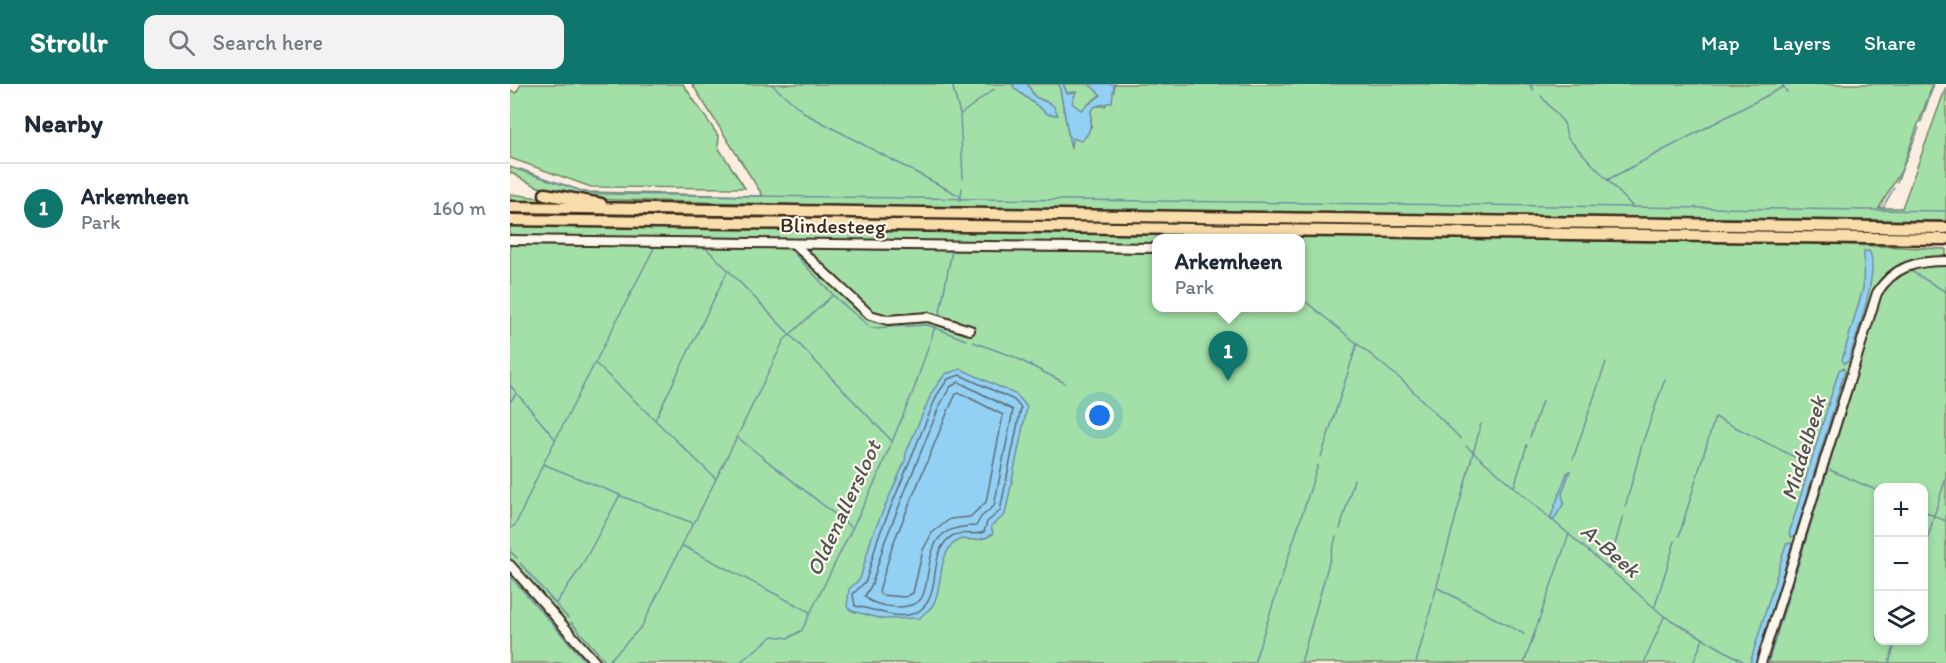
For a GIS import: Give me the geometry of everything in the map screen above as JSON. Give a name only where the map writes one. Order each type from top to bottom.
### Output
[{"type":"highway","points":[[545,194],[625,209]]},
{"type":"highway","points":[[510,207],[1946,228]]},
{"type":"highway","points":[[510,220],[1946,239]]},
{"type":"street","name":"Blindesteeg","points":[[510,240],[1152,248]]},
{"type":"street","points":[[794,244],[877,319],[928,317],[970,330]]},
{"type":"street","points":[[1761,663],[1877,293],[1884,282],[1901,268],[1921,261],[1946,261]]},
{"type":"street","points":[[510,566],[596,663]]},
{"type":"green space","points":[[521,84],[683,84],[719,137],[718,147],[745,188],[591,187],[510,158],[510,90],[516,93]]},
{"type":"green space","points":[[692,84],[1013,84],[1014,88],[1048,114],[1050,103],[1035,97],[1027,84],[1059,84],[1071,148],[1071,138],[1091,127],[1091,110],[1096,106],[1105,106],[1114,91],[1114,84],[1933,84],[1901,171],[1879,208],[1902,208],[1946,87],[1946,221],[897,207],[617,200],[587,198],[549,191],[510,172],[510,167],[585,192],[763,196]]},
{"type":"green space","points":[[1063,84],[1089,84],[1101,94],[1081,110],[1073,106]]},
{"type":"green space","points":[[510,194],[571,202],[510,202]]},
{"type":"green space","points":[[510,226],[1152,235],[1152,244],[510,236]]},
{"type":"green space","points":[[1305,237],[1832,244],[1946,249],[1946,663],[510,663],[510,245],[1152,253],[1152,312],[1305,312]]},
{"type":"water","points":[[1013,84],[1027,84],[1035,97],[1053,105],[1058,115],[1048,114],[1014,88]]},
{"type":"water","points":[[1059,84],[1063,84],[1067,93],[1076,92],[1072,103],[1081,110],[1101,95],[1089,84],[1114,84],[1112,102],[1096,106],[1091,110],[1090,127],[1087,134],[1081,141],[1072,138],[1071,149]]},
{"type":"water","points":[[1864,251],[1869,251],[1872,273],[1861,322],[1848,362],[1844,363],[1842,360],[1863,289]]},
{"type":"water","points":[[1843,368],[1845,371],[1795,536],[1791,537],[1789,534],[1834,386],[1839,370]]},
{"type":"water","points":[[961,369],[1017,395],[1027,407],[1005,515],[991,526],[993,534],[978,540],[961,539],[953,544],[944,559],[933,605],[920,618],[883,619],[852,611],[847,607],[849,589],[860,579],[872,536],[932,392],[945,374]]},
{"type":"water","points":[[1570,471],[1562,494],[1564,503],[1553,521],[1550,519],[1567,473]]},
{"type":"water","points":[[1786,544],[1792,544],[1756,663],[1750,663]]},
{"type":"waterway","points":[[771,84],[806,114],[960,196]]},
{"type":"waterway","name":"Oldenallersloot","points":[[952,84],[960,114],[963,179]]},
{"type":"waterway","points":[[1534,90],[1530,86],[1536,84]]},
{"type":"waterway","points":[[1782,84],[1787,92]]},
{"type":"waterway","points":[[1921,122],[1934,84]]},
{"type":"waterway","points":[[1607,180],[1783,87]]},
{"type":"waterway","points":[[961,114],[994,89]]},
{"type":"waterway","points":[[1541,96],[1564,123],[1567,137],[1633,207]]},
{"type":"waterway","points":[[1897,182],[1919,128]]},
{"type":"waterway","points":[[520,169],[584,192],[599,194],[1946,211]]},
{"type":"waterway","name":"Oldenallersloot","points":[[960,201],[962,188]]},
{"type":"waterway","points":[[1882,209],[1894,188]]},
{"type":"waterway","points":[[698,237],[781,240]]},
{"type":"waterway","points":[[556,603],[581,567],[620,495],[543,464],[654,248]]},
{"type":"waterway","points":[[596,364],[655,420],[728,270],[707,249]]},
{"type":"waterway","points":[[790,249],[837,299],[871,328],[928,325],[966,340]]},
{"type":"waterway","name":"Oldenallersloot","points":[[939,317],[952,250]]},
{"type":"waterway","points":[[1768,663],[1881,296],[1891,283],[1911,269]]},
{"type":"waterway","points":[[728,270],[891,440]]},
{"type":"waterway","points":[[1911,271],[1946,292]]},
{"type":"waterway","points":[[737,437],[784,340],[833,295]]},
{"type":"waterway","name":"A-Beek","points":[[1305,301],[1403,381],[1461,439]]},
{"type":"waterway","name":"Oldenallersloot","points":[[739,663],[773,636],[789,638],[802,630],[876,480],[914,389],[935,327]]},
{"type":"waterway","points":[[973,342],[1012,356],[1065,383]]},
{"type":"waterway","points":[[1321,457],[1357,344]]},
{"type":"waterway","points":[[1573,459],[1606,362]]},
{"type":"waterway","points":[[1625,508],[1642,444],[1665,379]]},
{"type":"waterway","points":[[510,385],[555,439]]},
{"type":"waterway","points":[[510,402],[516,394]]},
{"type":"waterway","points":[[1530,437],[1542,401]]},
{"type":"waterway","name":"Middelbeek","points":[[1679,536],[1715,417],[1805,462]]},
{"type":"waterway","points":[[656,421],[715,478]]},
{"type":"waterway","points":[[1416,663],[1481,424]]},
{"type":"waterway","points":[[694,523],[737,437],[851,527]]},
{"type":"waterway","points":[[1514,487],[1527,445]]},
{"type":"waterway","name":"A-Beek","points":[[1466,446],[1664,616],[1746,663]]},
{"type":"waterway","points":[[510,529],[516,524],[543,464]]},
{"type":"waterway","points":[[1254,663],[1318,465]]},
{"type":"waterway","points":[[1830,470],[1874,489]]},
{"type":"waterway","points":[[1946,477],[1934,516],[1946,521]]},
{"type":"waterway","points":[[1340,529],[1354,479]]},
{"type":"waterway","points":[[607,663],[642,626],[693,523],[621,496]]},
{"type":"waterway","points":[[1928,513],[1934,516],[1928,537]]},
{"type":"waterway","points":[[1608,569],[1623,516]]},
{"type":"waterway","points":[[1524,663],[1569,534]]},
{"type":"waterway","points":[[1301,663],[1336,537]]},
{"type":"waterway","points":[[1655,606],[1675,541]]},
{"type":"waterway","points":[[683,546],[810,612]]},
{"type":"waterway","points":[[510,551],[517,558]]},
{"type":"waterway","points":[[520,563],[568,618]]},
{"type":"waterway","points":[[510,576],[587,663]]},
{"type":"waterway","points":[[1438,588],[1524,634]]},
{"type":"waterway","points":[[1644,663],[1664,617]]},
{"type":"waterway","points":[[571,622],[606,662]]},
{"type":"waterway","points":[[1693,663],[1703,639]]},
{"type":"waterway","points":[[1889,663],[1894,645]]},
{"type":"place","name":"Arkemheen","points":[[1228,381]]}]
